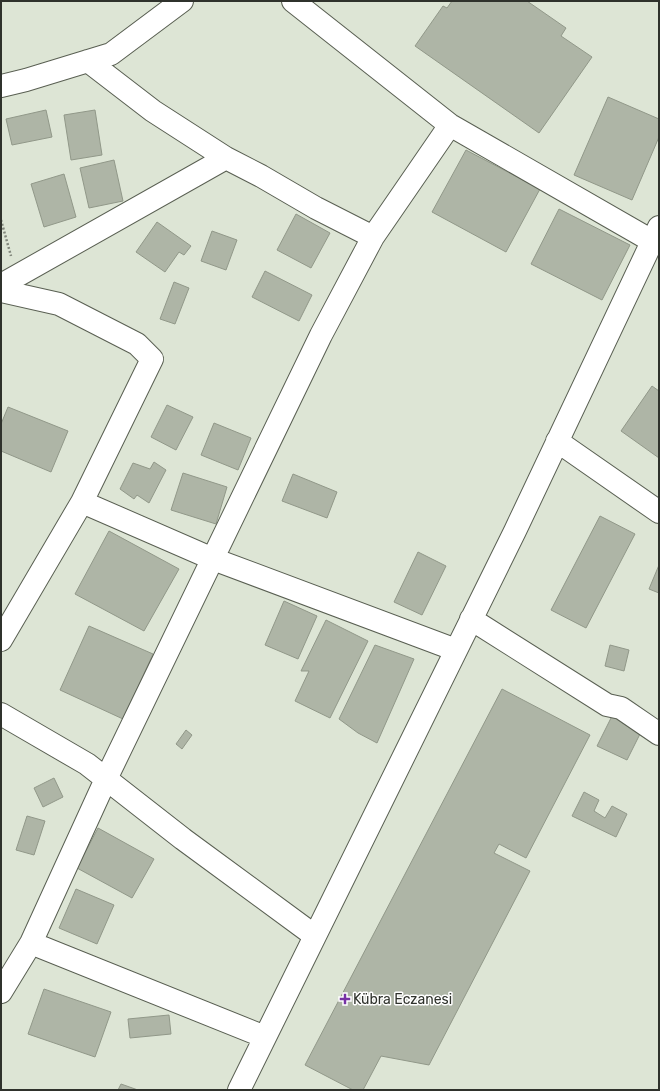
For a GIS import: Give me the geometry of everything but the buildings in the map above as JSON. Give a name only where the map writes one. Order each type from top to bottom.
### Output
[{"type":"street","points":[[1,86],[26,80],[111,54],[182,1]]},
{"type":"street","points":[[239,1090],[456,650],[557,441],[650,265],[656,234],[450,125],[293,1]]},
{"type":"street","points":[[88,61],[153,111],[226,158],[261,176],[316,208],[373,237]]},
{"type":"street","points":[[1,992],[31,944],[106,779],[321,336],[373,237],[450,125]]},
{"type":"street","points":[[9,280],[226,158]]},
{"type":"street","points":[[1,291],[59,304],[138,344],[152,359],[82,502],[1,640]]},
{"type":"street","points":[[557,441],[659,512]]},
{"type":"street","points":[[82,502],[213,559],[456,650]]},
{"type":"street","points":[[471,619],[607,705],[621,708],[659,734]]},
{"type":"street","points":[[1,714],[86,764],[183,839],[315,936]]},
{"type":"street","points":[[31,944],[265,1037]]},
{"type":"path","points":[[1,220],[9,280]]},
{"type":"place","name":"Kübra Eczanesi","points":[[345,999]]}]
